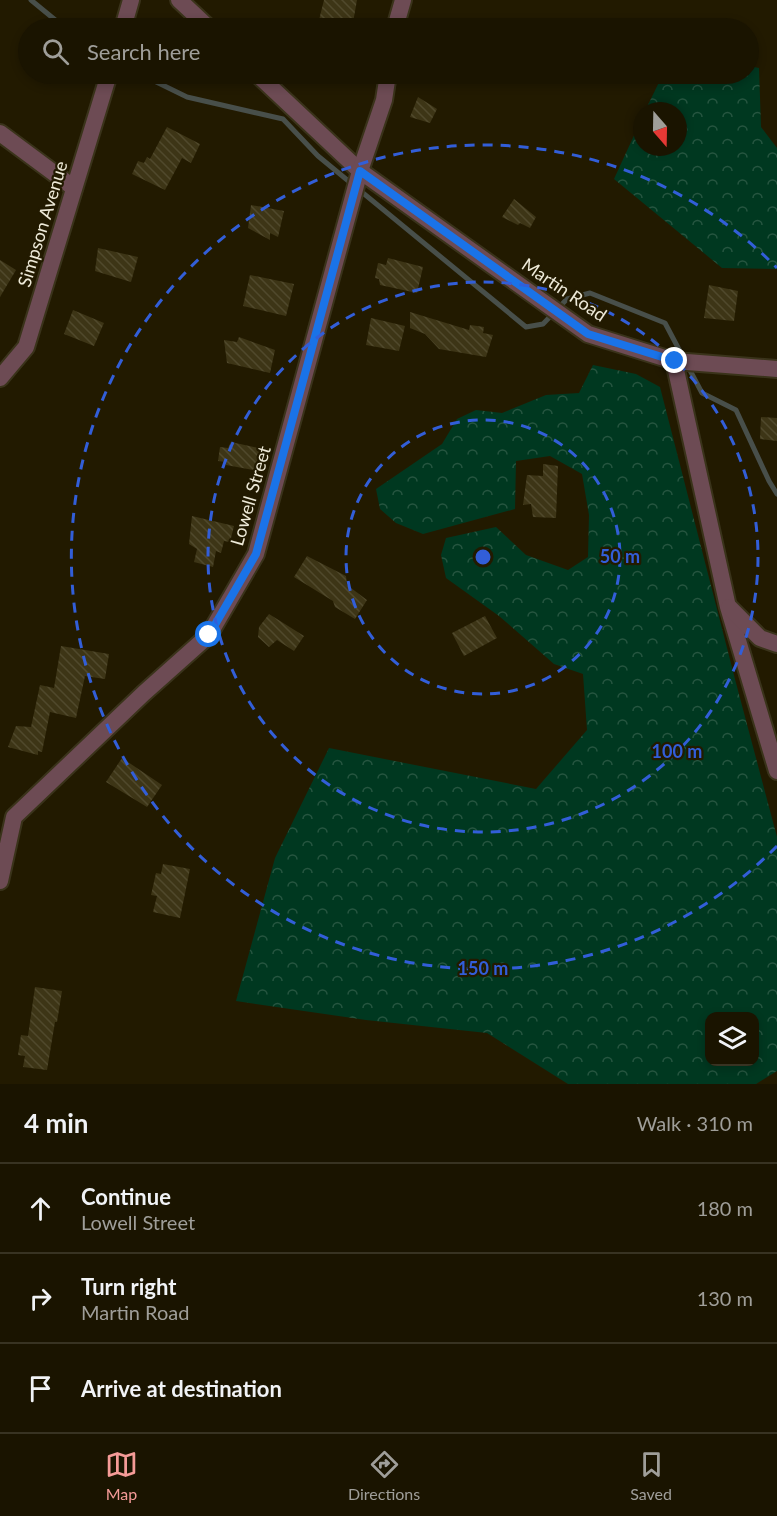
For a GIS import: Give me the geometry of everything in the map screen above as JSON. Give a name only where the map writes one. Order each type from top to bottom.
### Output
[{"type":"street","points":[[126,18],[131,0]]},
{"type":"street","points":[[179,0],[198,18]]},
{"type":"street","points":[[398,18],[403,0]]},
{"type":"street","name":"Simpson Avenue","points":[[0,378],[26,347],[106,84]]},
{"type":"street","name":"Martin Road","points":[[268,84],[360,171],[588,334],[675,361],[777,369]]},
{"type":"street","name":"Lowell Street","points":[[0,881],[7,815],[209,635],[256,554],[360,171],[384,100],[386,84]]},
{"type":"street","points":[[0,133],[74,188]]},
{"type":"street","points":[[675,361],[728,607],[777,771]]},
{"type":"street","points":[[728,607],[760,638],[777,644]]},
{"type":"green space","points":[[759,68],[761,127],[777,148],[777,269],[722,268],[614,179],[633,138],[633,156],[687,156],[687,102],[649,102],[658,84],[759,84]]},
{"type":"green space","points":[[593,365],[636,374],[660,387],[777,837],[777,1071],[756,1084],[568,1084],[487,1033],[366,1020],[236,1001],[275,858],[329,748],[536,789],[587,730],[583,674],[554,664],[499,616],[446,578],[441,555],[446,538],[496,527],[526,555],[568,570],[588,557],[589,515],[582,474],[550,456],[516,461],[515,509],[423,534],[396,523],[380,509],[376,489],[442,444],[457,419],[476,410],[502,413],[546,395],[579,393]]},
{"type":"building","points":[[324,0],[357,0],[354,18],[320,18]]},
{"type":"building","points":[[418,97],[437,109],[430,123],[410,117]]},
{"type":"building","points":[[167,127],[200,144],[191,163],[182,158],[165,190],[132,174],[138,161],[144,163],[147,157],[150,159]]},
{"type":"building","points":[[514,199],[536,217],[530,228],[502,217]]},
{"type":"building","points":[[251,205],[284,211],[278,237],[270,233],[270,240],[248,228]]},
{"type":"building","points":[[98,248],[138,257],[131,282],[95,271]]},
{"type":"building","points":[[388,258],[423,267],[417,293],[380,285],[379,279],[375,278],[378,263],[386,265]]},
{"type":"building","points":[[0,260],[16,270],[0,297]]},
{"type":"building","points":[[250,275],[294,284],[286,316],[243,306]]},
{"type":"building","points":[[709,285],[738,291],[734,321],[704,318]]},
{"type":"building","points":[[73,310],[104,323],[94,346],[64,334]]},
{"type":"building","points":[[410,312],[469,330],[470,325],[484,327],[483,333],[493,335],[486,357],[439,349],[425,334],[410,328]]},
{"type":"building","points":[[371,318],[405,326],[399,351],[366,345]]},
{"type":"building","points":[[239,337],[275,350],[270,373],[227,363],[224,340],[237,342]]},
{"type":"building","points":[[761,417],[777,418],[777,441],[760,439]]},
{"type":"building","points":[[231,442],[263,449],[259,471],[226,465],[226,462],[218,461],[220,447],[228,448]]},
{"type":"building","points":[[543,464],[558,466],[556,518],[533,517],[531,504],[523,505],[527,475],[543,476]]},
{"type":"building","points":[[192,516],[234,526],[230,542],[224,541],[221,553],[216,551],[213,567],[194,562],[197,549],[189,544]]},
{"type":"building","points":[[307,556],[346,576],[347,585],[367,600],[355,619],[335,607],[333,601],[294,577]]},
{"type":"building","points":[[269,614],[304,636],[294,651],[277,640],[269,647],[258,637],[259,627]]},
{"type":"building","points":[[485,616],[497,638],[464,656],[452,633]]},
{"type":"building","points":[[61,646],[109,654],[105,679],[85,676],[76,718],[50,712],[42,752],[38,751],[38,755],[8,747],[16,726],[31,727],[40,685],[54,688]]},
{"type":"building","points":[[122,758],[162,785],[147,807],[106,782]]},
{"type":"building","points":[[163,864],[190,869],[180,918],[153,912],[157,896],[151,895],[156,873],[161,874]]},
{"type":"building","points":[[35,987],[62,991],[47,1070],[23,1067],[25,1056],[18,1055],[21,1035],[28,1036]]},
{"type":"waterway","points":[[31,0],[53,18]]},
{"type":"waterway","points":[[160,84],[187,97],[283,119],[318,156],[526,327],[543,324],[567,299],[590,293],[665,323],[702,393],[736,410],[777,494]]},
{"type":"route","points":[[209,635],[256,554],[360,171],[588,334],[675,361]]}]
